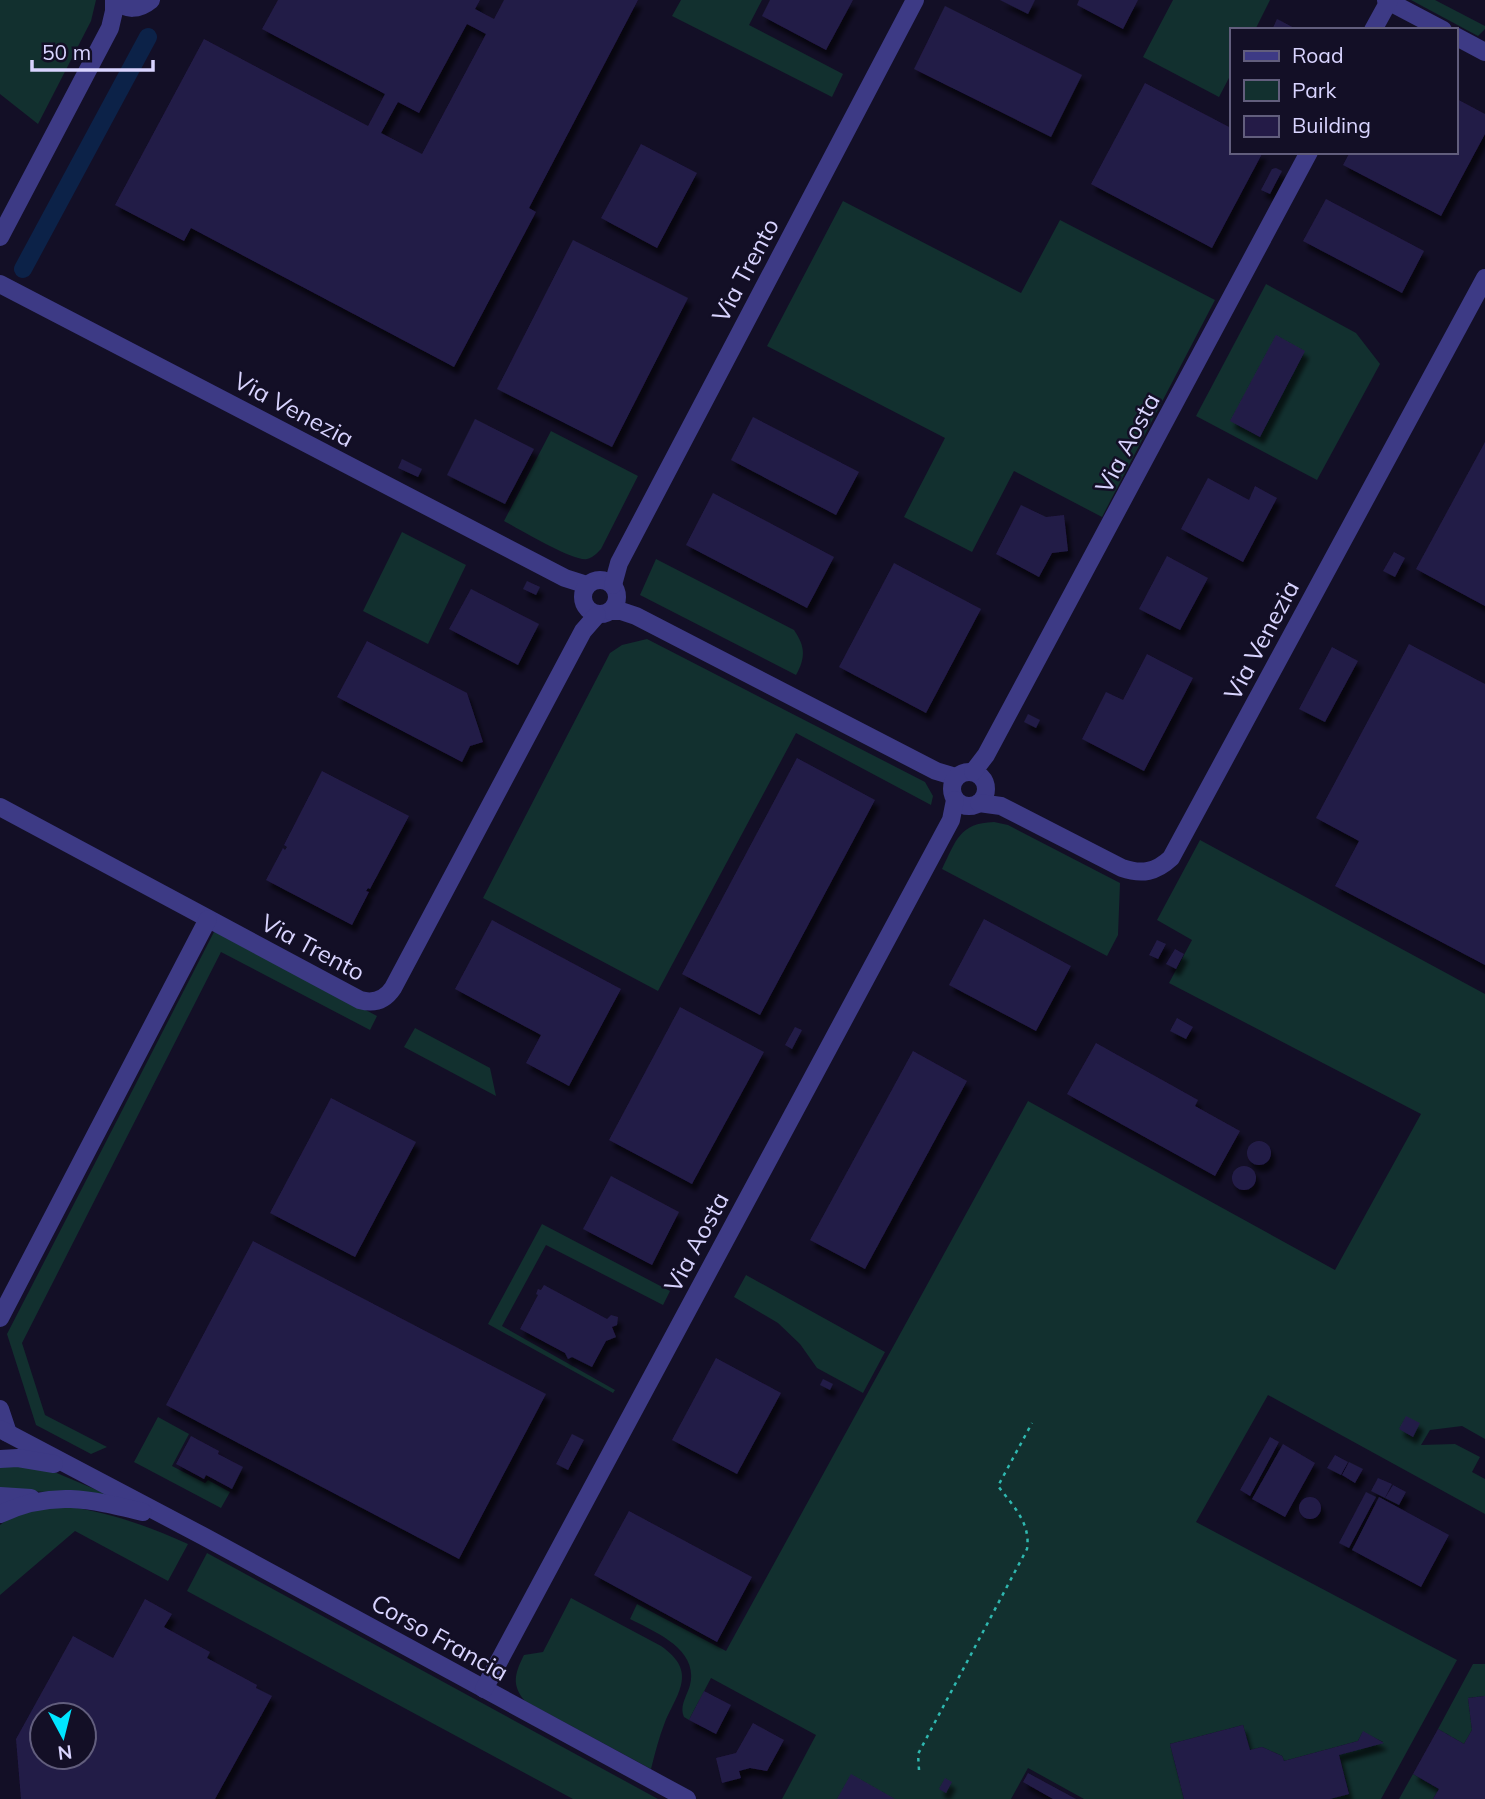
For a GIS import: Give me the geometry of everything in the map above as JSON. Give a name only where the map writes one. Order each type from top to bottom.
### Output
[{"type":"street","points":[[114,0],[125,7],[134,8],[150,0]]},
{"type":"street","points":[[0,237],[110,28],[114,0]]},
{"type":"street","name":"Via Trento","points":[[0,807],[360,1000],[370,1002],[384,999],[393,988],[620,563],[915,0]]},
{"type":"street","points":[[1374,28],[1387,1],[1439,28]]},
{"type":"street","points":[[110,28],[134,8]]},
{"type":"street","points":[[1457,37],[1485,52]]},
{"type":"street","name":"Via Aosta","points":[[484,1689],[1102,543],[1308,154]]},
{"type":"street","name":"Via Venezia","points":[[0,284],[565,578],[621,611],[636,616],[1001,806],[1136,873],[1161,868],[1171,858],[1485,278]]},
{"type":"street","points":[[0,1318],[208,919]]},
{"type":"street","points":[[0,1409],[4,1431]]},
{"type":"street","name":"Corso Francia","points":[[4,1431],[687,1799]]},
{"type":"street","name":"Corso Francia","points":[[0,1459],[19,1458],[71,1467]]},
{"type":"street","name":"Corso Francia","points":[[0,1496],[103,1503],[170,1519]]},
{"type":"street","name":"Corso Francia","points":[[0,1514],[47,1498]]},
{"type":"path","points":[[919,1770],[918,1754],[1027,1549],[1029,1536],[1025,1524],[998,1486],[1032,1423]]},
{"type":"green space","points":[[0,0],[96,0],[91,21],[38,124],[0,94]]},
{"type":"green space","points":[[681,0],[762,0],[749,25],[843,74],[832,97],[672,16]]},
{"type":"green space","points":[[1173,0],[1270,0],[1256,28],[1230,28],[1230,76],[1219,97],[1143,57]]},
{"type":"green space","points":[[1411,0],[1435,0],[1485,26],[1485,29],[1478,36]]},
{"type":"green space","points":[[843,201],[1021,293],[1060,220],[1215,300],[1102,517],[1014,471],[972,552],[904,517],[945,438],[767,346]]},
{"type":"green space","points":[[1266,284],[1356,333],[1380,364],[1317,480],[1196,416]]},
{"type":"green space","points":[[551,431],[638,476],[601,549],[587,559],[580,559],[559,550],[504,521]]},
{"type":"green space","points":[[402,532],[466,565],[428,644],[363,611]]},
{"type":"green space","points":[[656,559],[794,630],[803,652],[796,675],[640,595]]},
{"type":"green space","points":[[647,639],[925,782],[933,796],[931,805],[796,733],[658,991],[483,898],[610,653],[622,645]]},
{"type":"green space","points":[[994,822],[1008,825],[1120,883],[1118,935],[1107,956],[942,869],[960,835],[973,826]]},
{"type":"green space","points":[[1200,840],[1485,994],[1485,1439],[1462,1426],[1430,1430],[1421,1445],[1455,1444],[1480,1457],[1472,1472],[1485,1479],[1485,1514],[1268,1395],[1196,1522],[1457,1660],[1381,1799],[1330,1799],[1349,1793],[1339,1755],[1383,1742],[1363,1732],[1358,1741],[1284,1761],[1282,1756],[1262,1747],[1250,1750],[1243,1725],[1170,1744],[1184,1799],[1084,1799],[1028,1768],[1011,1799],[782,1799],[816,1735],[711,1678],[689,1720],[684,1717],[683,1705],[691,1672],[688,1661],[673,1643],[630,1619],[637,1604],[726,1651],[1028,1101],[1335,1270],[1421,1114],[1169,983],[1192,940],[1157,920]]},
{"type":"green space","points":[[215,930],[377,1016],[370,1030],[221,952],[22,1343],[45,1415],[107,1447],[91,1454],[36,1425],[7,1334]]},
{"type":"green space","points":[[415,1028],[490,1068],[496,1096],[404,1047]]},
{"type":"green space","points":[[542,1224],[670,1291],[663,1305],[546,1245],[502,1326],[615,1390],[613,1393],[488,1324]]},
{"type":"green space","points":[[746,1275],[885,1352],[863,1393],[817,1368],[800,1344],[778,1323],[734,1297]]},
{"type":"green space","points":[[158,1417],[189,1434],[172,1466],[230,1492],[221,1508],[134,1462]]},
{"type":"green space","points":[[10,1464],[52,1471],[118,1499],[0,1490],[0,1465]]},
{"type":"green space","points":[[57,1505],[124,1519],[188,1544],[168,1581],[75,1531],[0,1595],[0,1525],[11,1517]]},
{"type":"green space","points":[[207,1553],[658,1799],[573,1799],[187,1591]]},
{"type":"green space","points":[[571,1598],[661,1646],[679,1664],[682,1682],[663,1728],[651,1769],[525,1701],[518,1690],[517,1673],[524,1655],[543,1652]]},
{"type":"green space","points":[[1473,1664],[1485,1664],[1485,1696],[1468,1698],[1472,1730],[1464,1744],[1438,1729]]},
{"type":"green space","points":[[1413,1774],[1439,1789],[1433,1799],[1399,1799]]},
{"type":"building","points":[[278,0],[480,0],[475,9],[494,19],[504,0],[638,0],[529,208],[536,212],[454,367],[191,228],[184,241],[115,205],[204,39],[368,126],[385,94],[262,29]],"holes":[[[467,24],[486,34],[422,154],[381,133],[398,102],[419,113]]]},
{"type":"building","points":[[770,0],[853,0],[826,50],[762,16]]},
{"type":"building","points":[[1000,0],[1035,0],[1028,14]]},
{"type":"building","points":[[1079,0],[1138,0],[1123,29],[1077,5]]},
{"type":"building","points":[[945,6],[1082,75],[1051,137],[914,69]]},
{"type":"building","points":[[1277,19],[1294,28],[1273,28]]},
{"type":"building","points":[[1145,83],[1230,127],[1230,154],[1262,154],[1212,248],[1091,184]]},
{"type":"building","points":[[1457,99],[1485,114],[1485,134],[1441,216],[1343,165],[1349,154],[1457,154]]},
{"type":"building","points":[[641,144],[697,173],[657,248],[601,218]]},
{"type":"building","points":[[1272,169],[1282,171],[1270,194],[1261,190]]},
{"type":"building","points":[[1326,199],[1424,251],[1402,293],[1303,241]]},
{"type":"building","points":[[573,240],[688,298],[612,447],[497,389]]},
{"type":"building","points":[[1276,335],[1305,351],[1260,437],[1230,421]]},
{"type":"building","points":[[753,417],[859,472],[836,515],[731,460]]},
{"type":"building","points":[[475,419],[534,449],[505,504],[447,475]]},
{"type":"building","points":[[1485,442],[1485,606],[1416,569]]},
{"type":"building","points":[[402,459],[422,469],[418,477],[398,468]]},
{"type":"building","points":[[1208,478],[1249,500],[1255,486],[1277,498],[1243,562],[1181,529]]},
{"type":"building","points":[[713,493],[834,557],[807,608],[686,545]]},
{"type":"building","points":[[1021,505],[1046,517],[1064,515],[1068,551],[1052,553],[1039,577],[996,554]]},
{"type":"building","points":[[1394,552],[1405,558],[1395,577],[1383,571]]},
{"type":"building","points":[[1167,556],[1208,578],[1180,630],[1139,609]]},
{"type":"building","points":[[894,563],[981,609],[926,713],[839,667]]},
{"type":"building","points":[[527,581],[540,587],[536,595],[523,589]]},
{"type":"building","points":[[471,589],[539,624],[518,665],[449,629]]},
{"type":"building","points":[[367,641],[467,693],[483,742],[470,746],[462,762],[337,697]]},
{"type":"building","points":[[1409,644],[1485,684],[1485,965],[1335,886],[1359,841],[1316,818]]},
{"type":"building","points":[[1332,647],[1358,661],[1325,722],[1299,709]]},
{"type":"building","points":[[1147,654],[1193,678],[1144,771],[1082,739],[1106,692],[1123,700]]},
{"type":"building","points":[[1028,714],[1040,720],[1036,728],[1024,722]]},
{"type":"building","points":[[797,758],[875,800],[760,1015],[682,974]]},
{"type":"building","points":[[322,771],[409,816],[370,889],[366,891],[369,892],[352,925],[266,880],[283,848],[285,850],[287,847],[284,845]]},
{"type":"building","points":[[984,919],[1071,966],[1036,1031],[949,985]]},
{"type":"building","points":[[492,920],[621,989],[569,1086],[526,1063],[541,1035],[455,989]]},
{"type":"building","points":[[1157,940],[1166,944],[1158,959],[1149,955]]},
{"type":"building","points":[[1175,949],[1184,954],[1176,969],[1166,964]]},
{"type":"building","points":[[680,1007],[764,1052],[692,1184],[609,1140]]},
{"type":"building","points":[[1177,1018],[1193,1027],[1186,1039],[1170,1031]]},
{"type":"building","points":[[795,1027],[802,1030],[792,1049],[785,1045]]},
{"type":"building","points":[[1096,1043],[1198,1100],[1195,1106],[1240,1131],[1215,1176],[1067,1094]]},
{"type":"building","points":[[913,1051],[967,1081],[865,1269],[810,1240]]},
{"type":"building","points":[[331,1098],[416,1142],[355,1257],[270,1213]]},
{"type":"building","points":[[1259,1141],[1270,1148],[1271,1153],[1264,1164],[1259,1165],[1248,1158],[1247,1153],[1254,1142]]},
{"type":"building","points":[[1244,1166],[1255,1173],[1256,1178],[1249,1189],[1244,1190],[1233,1183],[1232,1178],[1239,1167]]},
{"type":"building","points":[[611,1176],[679,1212],[652,1265],[583,1229]]},
{"type":"building","points":[[253,1241],[546,1394],[459,1559],[166,1405]]},
{"type":"building","points":[[544,1285],[607,1319],[611,1315],[618,1317],[617,1325],[612,1327],[616,1337],[606,1341],[592,1367],[572,1357],[568,1359],[565,1353],[520,1329],[538,1295],[538,1289],[541,1290]]},
{"type":"building","points":[[716,1358],[781,1393],[737,1474],[672,1440]]},
{"type":"building","points":[[823,1379],[833,1384],[830,1390],[820,1385]]},
{"type":"building","points":[[1406,1416],[1420,1423],[1413,1437],[1399,1429]]},
{"type":"building","points":[[572,1434],[584,1440],[568,1470],[556,1464]]},
{"type":"building","points":[[191,1436],[243,1467],[232,1489],[206,1475],[204,1479],[176,1464]]},
{"type":"building","points":[[1270,1437],[1279,1442],[1250,1496],[1240,1490]]},
{"type":"building","points":[[1283,1444],[1315,1463],[1285,1517],[1252,1499]]},
{"type":"building","points":[[1335,1455],[1348,1462],[1341,1475],[1327,1468]]},
{"type":"building","points":[[1349,1462],[1363,1469],[1355,1483],[1342,1475]]},
{"type":"building","points":[[1378,1478],[1392,1484],[1385,1498],[1371,1491]]},
{"type":"building","points":[[1393,1485],[1406,1492],[1399,1505],[1385,1498]]},
{"type":"building","points":[[1366,1492],[1376,1497],[1349,1548],[1339,1543]]},
{"type":"building","points":[[1310,1497],[1320,1504],[1321,1508],[1314,1518],[1310,1519],[1300,1512],[1299,1508],[1306,1498]]},
{"type":"building","points":[[1379,1497],[1449,1535],[1421,1587],[1352,1550]]},
{"type":"building","points":[[629,1511],[752,1577],[717,1642],[594,1575]]},
{"type":"building","points":[[145,1599],[172,1614],[164,1627],[210,1652],[207,1658],[272,1696],[215,1799],[21,1799],[16,1739],[28,1717],[28,1771],[98,1771],[98,1701],[37,1701],[73,1636],[113,1658]]},
{"type":"building","points":[[704,1691],[731,1705],[716,1734],[689,1720]]},
{"type":"building","points":[[1485,1696],[1485,1799],[1433,1799],[1439,1789],[1413,1774],[1438,1729],[1464,1744],[1472,1730],[1468,1698]]},
{"type":"building","points":[[753,1723],[784,1740],[767,1771],[750,1768],[739,1771],[741,1778],[722,1783],[716,1758],[736,1753]]},
{"type":"building","points":[[1243,1725],[1250,1750],[1262,1747],[1282,1756],[1284,1761],[1358,1741],[1363,1731],[1384,1743],[1339,1755],[1349,1794],[1330,1799],[1184,1799],[1170,1744]]},
{"type":"building","points":[[1028,1773],[1076,1799],[1053,1799],[1023,1782]]},
{"type":"building","points":[[851,1774],[895,1799],[837,1799]]},
{"type":"building","points":[[945,1778],[952,1782],[946,1793],[939,1789]]},
{"type":"waterway","points":[[23,269],[148,37]]}]
